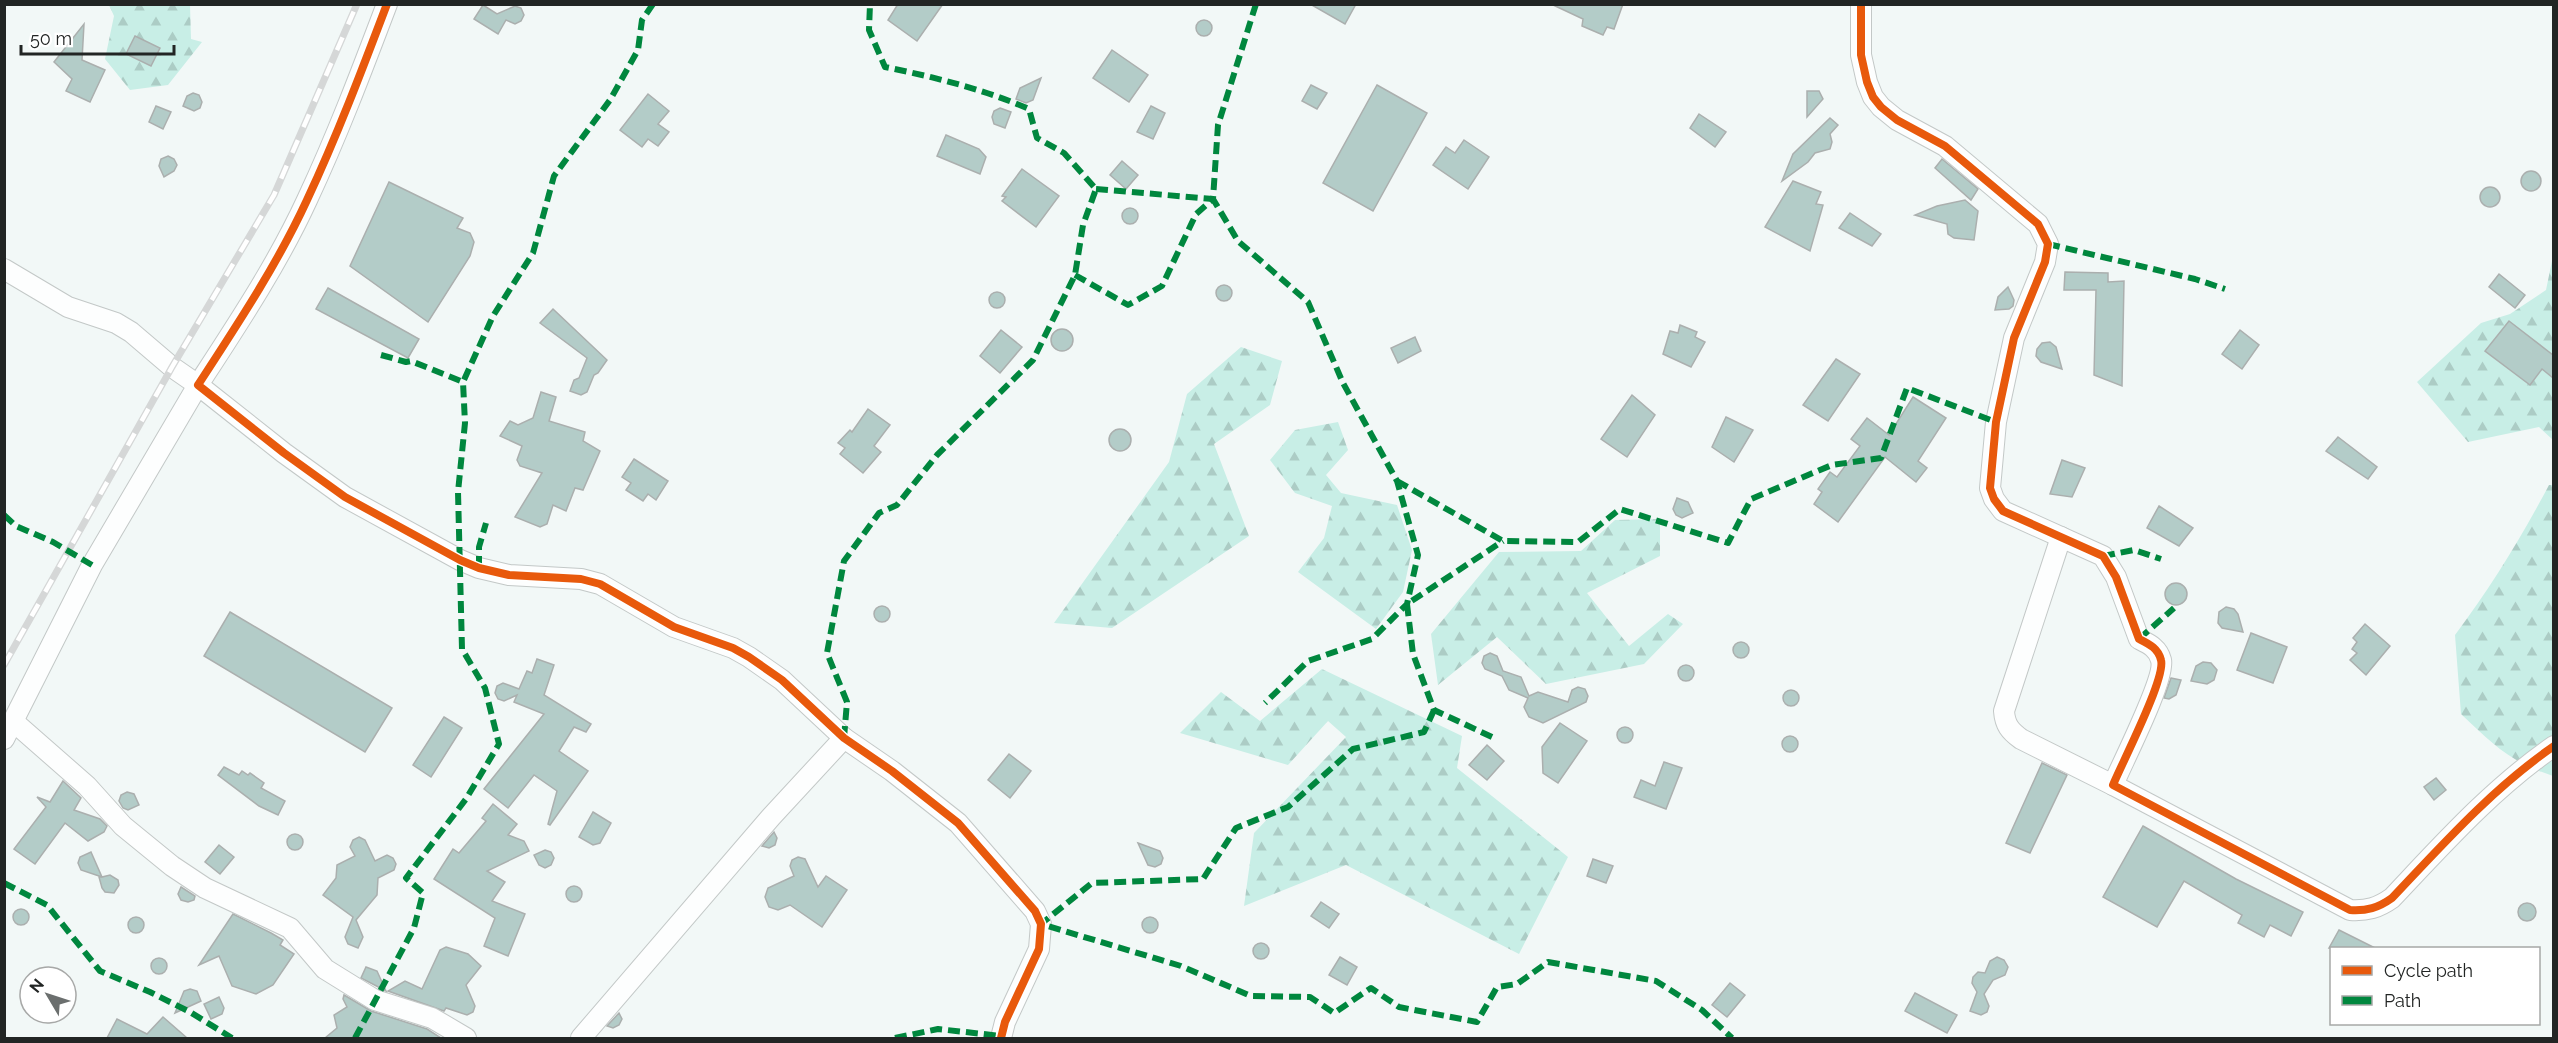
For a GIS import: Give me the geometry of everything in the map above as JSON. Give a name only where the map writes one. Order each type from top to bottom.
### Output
[{"type":"street","points":[[387,4],[339,129],[307,201],[275,261],[198,385],[92,565],[9,730],[87,786],[123,826],[172,866],[205,888],[290,928],[325,969],[375,1000],[432,1017],[466,1038]]},
{"type":"street","points":[[1861,4],[1861,55],[1873,98],[1897,120],[1945,146],[2038,224],[2048,244],[2045,262],[2014,338],[2004,377],[1996,422],[1990,488],[1994,499],[2003,511],[2103,556],[2116,577],[2139,639],[2155,647],[2162,663],[2162,671],[2144,719],[2113,785]]},
{"type":"street","points":[[4,269],[68,307],[116,323],[131,332],[172,367],[336,490],[401,529],[479,568],[526,578],[581,579],[600,584],[674,627],[733,648],[765,667],[844,738],[892,771],[958,823],[1039,917],[1041,924],[1039,949],[1005,1022],[1001,1038]]},
{"type":"street","points":[[2061,537],[2004,711],[2005,722],[2011,732],[2350,910],[2364,910],[2379,906],[2392,898],[2487,800],[2526,765],[2553,746]]},
{"type":"street","points":[[581,1038],[771,817],[844,738]]},
{"type":"green space","points":[[109,5],[190,5],[191,39],[202,42],[168,85],[130,90],[105,59],[114,16]]},
{"type":"green space","points":[[2553,256],[2553,440],[2539,427],[2468,442],[2417,382],[2481,323],[2510,314],[2546,290]]},
{"type":"green space","points":[[1241,347],[1282,361],[1270,405],[1214,444],[1249,536],[1112,628],[1054,623],[1169,462],[1187,394]]},
{"type":"green space","points":[[1338,422],[1348,450],[1326,475],[1341,493],[1397,505],[1412,550],[1403,592],[1376,629],[1298,572],[1324,538],[1332,506],[1295,493],[1270,460],[1295,430]]},
{"type":"green space","points":[[2549,485],[2553,485],[2553,776],[2525,765],[2503,751],[2461,714],[2455,635],[2505,562]]},
{"type":"green space","points":[[1660,519],[1660,556],[1587,593],[1629,646],[1668,614],[1683,624],[1644,664],[1546,684],[1497,637],[1438,685],[1431,634],[1499,552],[1581,551],[1615,520]]},
{"type":"green space","points":[[1322,669],[1462,736],[1457,768],[1568,857],[1519,954],[1346,865],[1244,906],[1254,833],[1346,737],[1328,721],[1288,765],[1180,733],[1221,692],[1260,721]]},
{"type":"building","points":[[898,4],[943,4],[917,41],[888,20]]},
{"type":"building","points":[[1310,4],[1356,4],[1345,24]]},
{"type":"building","points":[[1551,4],[1623,4],[1614,29],[1607,27],[1603,35],[1582,26],[1583,19]]},
{"type":"building","points":[[483,5],[497,14],[515,6],[521,8],[524,15],[521,21],[515,24],[506,20],[498,34],[474,19]]},
{"type":"building","points":[[1201,20],[1207,20],[1212,28],[1210,34],[1201,36],[1196,31],[1196,25]]},
{"type":"building","points":[[84,24],[82,60],[105,70],[90,102],[66,91],[72,79],[54,62]]},
{"type":"building","points":[[135,36],[160,48],[151,66],[126,54]]},
{"type":"building","points":[[1112,50],[1148,75],[1129,102],[1093,78]]},
{"type":"building","points":[[1041,78],[1033,100],[1026,103],[1016,99],[1020,88]]},
{"type":"building","points":[[1311,85],[1327,93],[1317,109],[1302,101]]},
{"type":"building","points":[[1377,85],[1427,113],[1373,211],[1323,183]]},
{"type":"building","points":[[1807,91],[1819,91],[1823,99],[1807,117]]},
{"type":"building","points":[[193,93],[199,95],[202,102],[200,108],[194,111],[183,106],[187,96]]},
{"type":"building","points":[[648,94],[669,111],[658,124],[669,132],[658,146],[648,139],[642,147],[620,130]]},
{"type":"building","points":[[156,106],[171,112],[163,129],[149,122]]},
{"type":"building","points":[[1151,106],[1165,113],[1153,139],[1137,132]]},
{"type":"building","points":[[1000,108],[1011,112],[1005,128],[994,124],[992,117],[994,111]]},
{"type":"building","points":[[1699,114],[1726,132],[1715,147],[1690,128]]},
{"type":"building","points":[[1830,118],[1838,125],[1830,134],[1832,142],[1830,149],[1815,153],[1808,162],[1782,181],[1793,154]]},
{"type":"building","points":[[946,135],[979,149],[986,157],[980,174],[937,156]]},
{"type":"building","points":[[1464,140],[1489,157],[1468,189],[1433,165],[1446,147],[1455,153]]},
{"type":"building","points":[[168,156],[174,159],[177,165],[174,171],[164,177],[159,166],[161,159]]},
{"type":"building","points":[[1942,159],[1978,189],[1971,200],[1935,168]]},
{"type":"building","points":[[1122,161],[1138,175],[1126,189],[1110,175]]},
{"type":"building","points":[[1022,169],[1059,196],[1036,227],[1002,201],[1006,197],[1002,196]]},
{"type":"building","points":[[2531,171],[2538,174],[2541,181],[2538,188],[2531,191],[2524,188],[2521,181],[2524,174]]},
{"type":"building","points":[[1793,181],[1821,192],[1816,204],[1823,205],[1810,251],[1765,227]]},
{"type":"building","points":[[389,182],[463,218],[457,228],[470,233],[474,242],[470,256],[428,322],[350,266]]},
{"type":"building","points":[[2490,187],[2497,190],[2500,197],[2497,204],[2490,207],[2483,204],[2480,197],[2483,190]]},
{"type":"building","points":[[1965,200],[1978,211],[1974,240],[1954,238],[1948,234],[1947,224],[1915,215],[1937,206]]},
{"type":"building","points":[[1127,208],[1133,208],[1138,216],[1136,222],[1127,224],[1122,219],[1122,213]]},
{"type":"building","points":[[1850,213],[1881,234],[1872,246],[1839,228]]},
{"type":"building","points":[[2065,272],[2108,273],[2108,282],[2124,281],[2122,386],[2094,375],[2096,290],[2064,290]]},
{"type":"building","points":[[2499,274],[2525,295],[2515,308],[2489,287]]},
{"type":"building","points":[[1221,285],[1227,285],[1232,293],[1230,299],[1221,301],[1216,296],[1216,290]]},
{"type":"building","points":[[2008,287],[2014,300],[2013,306],[2009,309],[1995,310],[1998,297]]},
{"type":"building","points":[[328,288],[419,339],[408,358],[316,309]]},
{"type":"building","points":[[994,292],[1000,292],[1005,300],[1003,306],[994,308],[989,303],[989,297]]},
{"type":"building","points":[[553,309],[607,360],[594,375],[587,392],[581,395],[570,391],[574,380],[579,378],[587,358],[540,323]]},
{"type":"building","points":[[2509,321],[2553,355],[2553,378],[2542,369],[2530,385],[2485,351]]},
{"type":"building","points":[[1680,325],[1697,332],[1695,337],[1705,342],[1691,367],[1663,354],[1670,331],[1678,333]]},
{"type":"building","points":[[1062,329],[1070,332],[1073,340],[1070,348],[1062,351],[1054,348],[1051,340],[1054,332]]},
{"type":"building","points":[[1001,330],[1022,347],[1000,373],[980,356]]},
{"type":"building","points":[[2240,330],[2259,345],[2242,369],[2222,354]]},
{"type":"building","points":[[1415,337],[1421,351],[1398,363],[1391,348]]},
{"type":"building","points":[[2050,342],[2056,347],[2062,369],[2041,362],[2036,356],[2037,349],[2042,343]]},
{"type":"building","points":[[1836,359],[1860,374],[1828,421],[1803,405]]},
{"type":"building","points":[[541,392],[556,397],[549,421],[585,432],[583,441],[600,451],[583,490],[575,488],[566,511],[553,505],[547,524],[540,527],[515,517],[542,473],[520,466],[517,460],[522,446],[500,436],[510,421],[518,425],[533,418]]},
{"type":"building","points":[[1632,395],[1655,415],[1627,457],[1601,439]]},
{"type":"building","points":[[1913,397],[1946,418],[1918,461],[1927,468],[1916,482],[1885,457],[1838,522],[1814,504],[1822,492],[1818,489],[1830,472],[1837,477],[1860,446],[1851,439],[1867,418],[1889,435]]},
{"type":"building","points":[[868,409],[890,425],[874,446],[881,452],[863,473],[840,454],[845,448],[838,443],[850,430],[852,432]]},
{"type":"building","points":[[1726,417],[1753,430],[1734,462],[1712,447]]},
{"type":"building","points":[[1120,429],[1128,432],[1131,440],[1128,448],[1120,451],[1112,448],[1109,440],[1112,432]]},
{"type":"building","points":[[2338,437],[2377,467],[2368,479],[2326,451]]},
{"type":"building","points":[[634,459],[668,481],[656,500],[648,494],[643,501],[626,490],[631,483],[622,477]]},
{"type":"building","points":[[2062,460],[2085,468],[2072,497],[2050,494]]},
{"type":"building","points":[[1677,498],[1688,502],[1693,513],[1682,518],[1676,515],[1673,509]]},
{"type":"building","points":[[2159,506],[2193,528],[2179,546],[2147,528]]},
{"type":"building","points":[[2176,583],[2184,586],[2187,594],[2184,602],[2176,605],[2168,602],[2165,594],[2168,586]]},
{"type":"building","points":[[879,606],[885,606],[890,614],[888,620],[879,622],[874,617],[874,611]]},
{"type":"building","points":[[2226,607],[2234,609],[2238,614],[2243,632],[2222,628],[2218,623],[2219,612]]},
{"type":"building","points":[[230,612],[392,708],[365,752],[204,656]]},
{"type":"building","points":[[2365,624],[2390,646],[2366,675],[2350,660],[2357,653],[2352,649],[2357,642],[2353,638]]},
{"type":"building","points":[[2251,633],[2287,647],[2273,683],[2237,670]]},
{"type":"building","points":[[1738,642],[1744,642],[1749,650],[1747,656],[1738,658],[1733,653],[1733,647]]},
{"type":"building","points":[[1490,653],[1497,656],[1503,671],[1521,677],[1529,696],[1538,692],[1568,702],[1572,690],[1578,687],[1585,689],[1588,696],[1586,702],[1543,723],[1529,717],[1524,707],[1528,698],[1509,690],[1502,676],[1485,669],[1482,663],[1484,656]]},
{"type":"building","points":[[537,659],[554,665],[544,695],[591,724],[586,732],[574,727],[559,751],[588,771],[550,825],[548,824],[557,791],[534,775],[508,808],[484,789],[544,714],[514,702],[517,695],[504,701],[498,699],[495,693],[497,686],[503,683],[519,689],[527,671],[532,673]]},
{"type":"building","points":[[2203,662],[2211,663],[2217,670],[2214,680],[2207,684],[2191,681],[2196,666]]},
{"type":"building","points":[[1683,665],[1689,665],[1694,673],[1692,679],[1683,681],[1678,676],[1678,670]]},
{"type":"building","points":[[2171,678],[2181,680],[2176,695],[2169,699],[2164,698]]},
{"type":"building","points":[[1788,690],[1794,690],[1799,698],[1797,704],[1788,706],[1783,701],[1783,695]]},
{"type":"building","points":[[444,717],[462,728],[431,777],[413,765]]},
{"type":"building","points":[[1560,723],[1587,741],[1558,783],[1543,773],[1542,747]]},
{"type":"building","points":[[1622,727],[1628,727],[1633,735],[1631,741],[1622,743],[1617,738],[1617,732]]},
{"type":"building","points":[[1787,736],[1793,736],[1798,744],[1796,750],[1787,752],[1782,747],[1782,741]]},
{"type":"building","points":[[1487,745],[1504,761],[1487,780],[1469,765]]},
{"type":"building","points":[[1009,754],[1031,771],[1010,798],[988,780]]},
{"type":"building","points":[[1664,762],[1682,768],[1666,809],[1634,797],[1641,780],[1655,786]]},
{"type":"building","points":[[2042,763],[2067,775],[2030,853],[2006,843]]},
{"type":"building","points":[[224,767],[239,775],[242,771],[248,775],[250,773],[264,783],[261,788],[285,801],[278,815],[259,806],[218,775]]},
{"type":"building","points":[[2436,778],[2446,790],[2434,800],[2424,787]]},
{"type":"building","points":[[63,781],[81,798],[74,810],[100,819],[107,826],[104,832],[88,841],[65,823],[35,864],[14,849],[46,807],[37,797],[50,802]]},
{"type":"building","points":[[127,792],[134,794],[139,805],[128,810],[123,808],[119,801],[121,795]]},
{"type":"building","points":[[493,804],[517,824],[508,835],[524,841],[529,851],[487,871],[505,882],[492,901],[525,914],[508,956],[484,946],[495,918],[434,879],[453,849],[459,853],[486,821],[482,818]]},
{"type":"building","points":[[593,812],[611,823],[600,843],[593,845],[579,837]]},
{"type":"building","points":[[2143,826],[2236,879],[2303,912],[2291,936],[2270,925],[2264,937],[2238,923],[2242,915],[2184,881],[2157,927],[2103,897]]},
{"type":"building","points":[[774,832],[777,838],[775,845],[769,848],[762,846]]},
{"type":"building","points":[[292,834],[298,834],[303,842],[301,848],[292,850],[287,845],[287,839]]},
{"type":"building","points":[[359,837],[365,840],[375,861],[387,855],[393,858],[396,864],[394,870],[378,878],[377,895],[356,920],[363,937],[358,948],[348,944],[345,937],[353,917],[323,895],[336,878],[337,865],[355,856],[350,847],[353,840]]},
{"type":"building","points":[[1138,843],[1160,851],[1163,858],[1161,864],[1155,867],[1148,865]]},
{"type":"building","points":[[219,845],[234,857],[220,874],[205,862]]},
{"type":"building","points":[[545,850],[551,852],[554,858],[551,865],[545,868],[539,865],[534,855]]},
{"type":"building","points":[[91,852],[102,877],[81,870],[78,863],[80,857]]},
{"type":"building","points":[[798,857],[805,859],[818,887],[826,876],[847,890],[822,927],[790,905],[778,910],[769,907],[765,897],[768,888],[794,876],[790,866],[792,860]]},
{"type":"building","points":[[1593,859],[1613,866],[1606,883],[1587,876]]},
{"type":"building","points":[[110,875],[118,880],[119,885],[114,893],[105,892],[102,888],[99,877]]},
{"type":"building","points":[[571,886],[577,886],[582,894],[580,900],[571,902],[566,897],[566,891]]},
{"type":"building","points":[[181,887],[195,896],[194,900],[188,902],[181,900],[178,894]]},
{"type":"building","points":[[1321,902],[1339,914],[1329,928],[1311,916]]},
{"type":"building","points":[[2527,903],[2533,906],[2536,912],[2533,918],[2527,921],[2521,918],[2518,912],[2521,906]]},
{"type":"building","points":[[18,909],[24,909],[29,917],[27,923],[18,925],[13,920],[13,914]]},
{"type":"building","points":[[233,914],[283,940],[280,945],[294,954],[273,985],[256,994],[232,986],[219,956],[199,965]]},
{"type":"building","points":[[133,917],[139,917],[144,925],[142,931],[133,933],[128,928],[128,922]]},
{"type":"building","points":[[1147,917],[1153,917],[1158,925],[1156,931],[1147,933],[1142,928],[1142,922]]},
{"type":"building","points":[[2339,930],[2373,947],[2330,947]]},
{"type":"building","points":[[1258,943],[1264,943],[1269,951],[1267,957],[1258,959],[1253,954],[1253,948]]},
{"type":"building","points":[[446,947],[468,954],[481,966],[466,985],[475,1006],[473,1012],[467,1015],[446,1008],[444,1011],[388,991],[405,981],[422,989],[440,950]]},
{"type":"building","points":[[1340,957],[1357,967],[1347,985],[1329,975]]},
{"type":"building","points":[[1997,957],[2004,960],[2008,967],[2005,975],[1993,980],[1984,994],[1989,1006],[1987,1012],[1981,1015],[1970,1011],[1977,992],[1972,983],[1973,977],[1978,972],[1985,973],[1990,961]]},
{"type":"building","points":[[156,958],[162,958],[167,966],[165,972],[156,974],[151,969],[151,963]]},
{"type":"building","points":[[366,967],[377,971],[386,991],[361,978]]},
{"type":"building","points":[[1730,983],[1745,995],[1727,1017],[1712,1005]]},
{"type":"building","points":[[190,989],[197,991],[201,1001],[175,1013],[184,991]]},
{"type":"building","points":[[1915,993],[1957,1015],[1947,1033],[1905,1011]]},
{"type":"building","points":[[344,995],[371,1011],[427,1029],[441,1038],[325,1038],[337,1028],[334,1015],[347,1007],[343,999]]},
{"type":"building","points":[[219,997],[224,1008],[222,1014],[211,1019],[204,1004]]},
{"type":"building","points":[[619,1013],[622,1019],[619,1025],[613,1028],[607,1026]]},
{"type":"building","points":[[163,1017],[187,1038],[107,1038],[117,1019],[147,1034]]},
{"type":"railway","points":[[4,665],[172,367],[274,195],[357,4]]},
{"type":"marked path","points":[[355,1038],[414,928],[423,893],[406,878],[466,799],[499,744],[485,688],[462,649],[458,492],[465,423],[463,382],[493,316],[533,253],[554,176],[610,100],[638,50],[642,20],[653,4]]},
{"type":"marked path","points":[[844,738],[847,702],[827,653],[844,561],[879,513],[897,505],[937,455],[1033,360],[1075,275],[1083,225],[1096,189],[1064,153],[1037,138],[1029,109],[958,84],[885,67],[869,30],[870,4]]},
{"type":"marked path","points":[[1256,4],[1218,125],[1213,199],[1238,241],[1308,302],[1343,383],[1397,481],[1418,555],[1407,604],[1372,639],[1308,661],[1265,703]]},
{"type":"marked path","points":[[1096,189],[1213,199]]},
{"type":"marked path","points":[[1075,275],[1128,305],[1162,286],[1196,214],[1213,199]]},
{"type":"marked path","points":[[2048,244],[2195,279],[2225,289]]},
{"type":"marked path","points":[[381,355],[406,362],[411,361],[463,382]]},
{"type":"marked path","points":[[1397,481],[1503,541],[1578,542],[1620,509],[1728,543],[1751,499],[1832,465],[1881,458],[1907,388],[1996,422]]},
{"type":"marked path","points":[[4,515],[16,526],[53,542],[92,565]]},
{"type":"marked path","points":[[479,568],[479,547],[486,523]]},
{"type":"marked path","points":[[1492,737],[1434,710],[1413,654],[1407,604],[1503,541]]},
{"type":"marked path","points":[[2103,556],[2134,550],[2161,559]]},
{"type":"marked path","points":[[2139,639],[2174,608]]},
{"type":"marked path","points":[[1434,710],[1424,732],[1353,749],[1288,807],[1236,828],[1203,879],[1092,883],[1041,924],[1181,966],[1251,996],[1310,997],[1334,1013],[1371,988],[1399,1007],[1477,1022],[1497,987],[1517,984],[1548,962],[1656,981],[1702,1010],[1732,1038]]},
{"type":"marked path","points":[[4,883],[47,905],[100,971],[190,1012],[232,1038]]},
{"type":"marked path","points":[[895,1038],[938,1029],[1001,1036]]},
{"type":"cycle path","points":[[387,4],[339,127],[295,224],[256,294],[198,385],[284,453],[345,497],[460,560],[479,568],[509,575],[581,579],[600,584],[674,627],[733,648],[749,657],[782,680],[844,738],[892,771],[958,823],[1035,911],[1041,924],[1039,949],[1005,1022],[1001,1038]]},
{"type":"cycle path","points":[[1861,4],[1861,55],[1873,97],[1897,120],[1945,146],[2038,224],[2048,244],[2045,262],[2014,338],[1996,422],[1990,488],[1994,499],[2003,511],[2103,556],[2116,577],[2139,639],[2153,647],[2160,656],[2161,670],[2157,684],[2113,785],[2350,910],[2362,910],[2372,908],[2392,898],[2489,799],[2554,746]]}]
